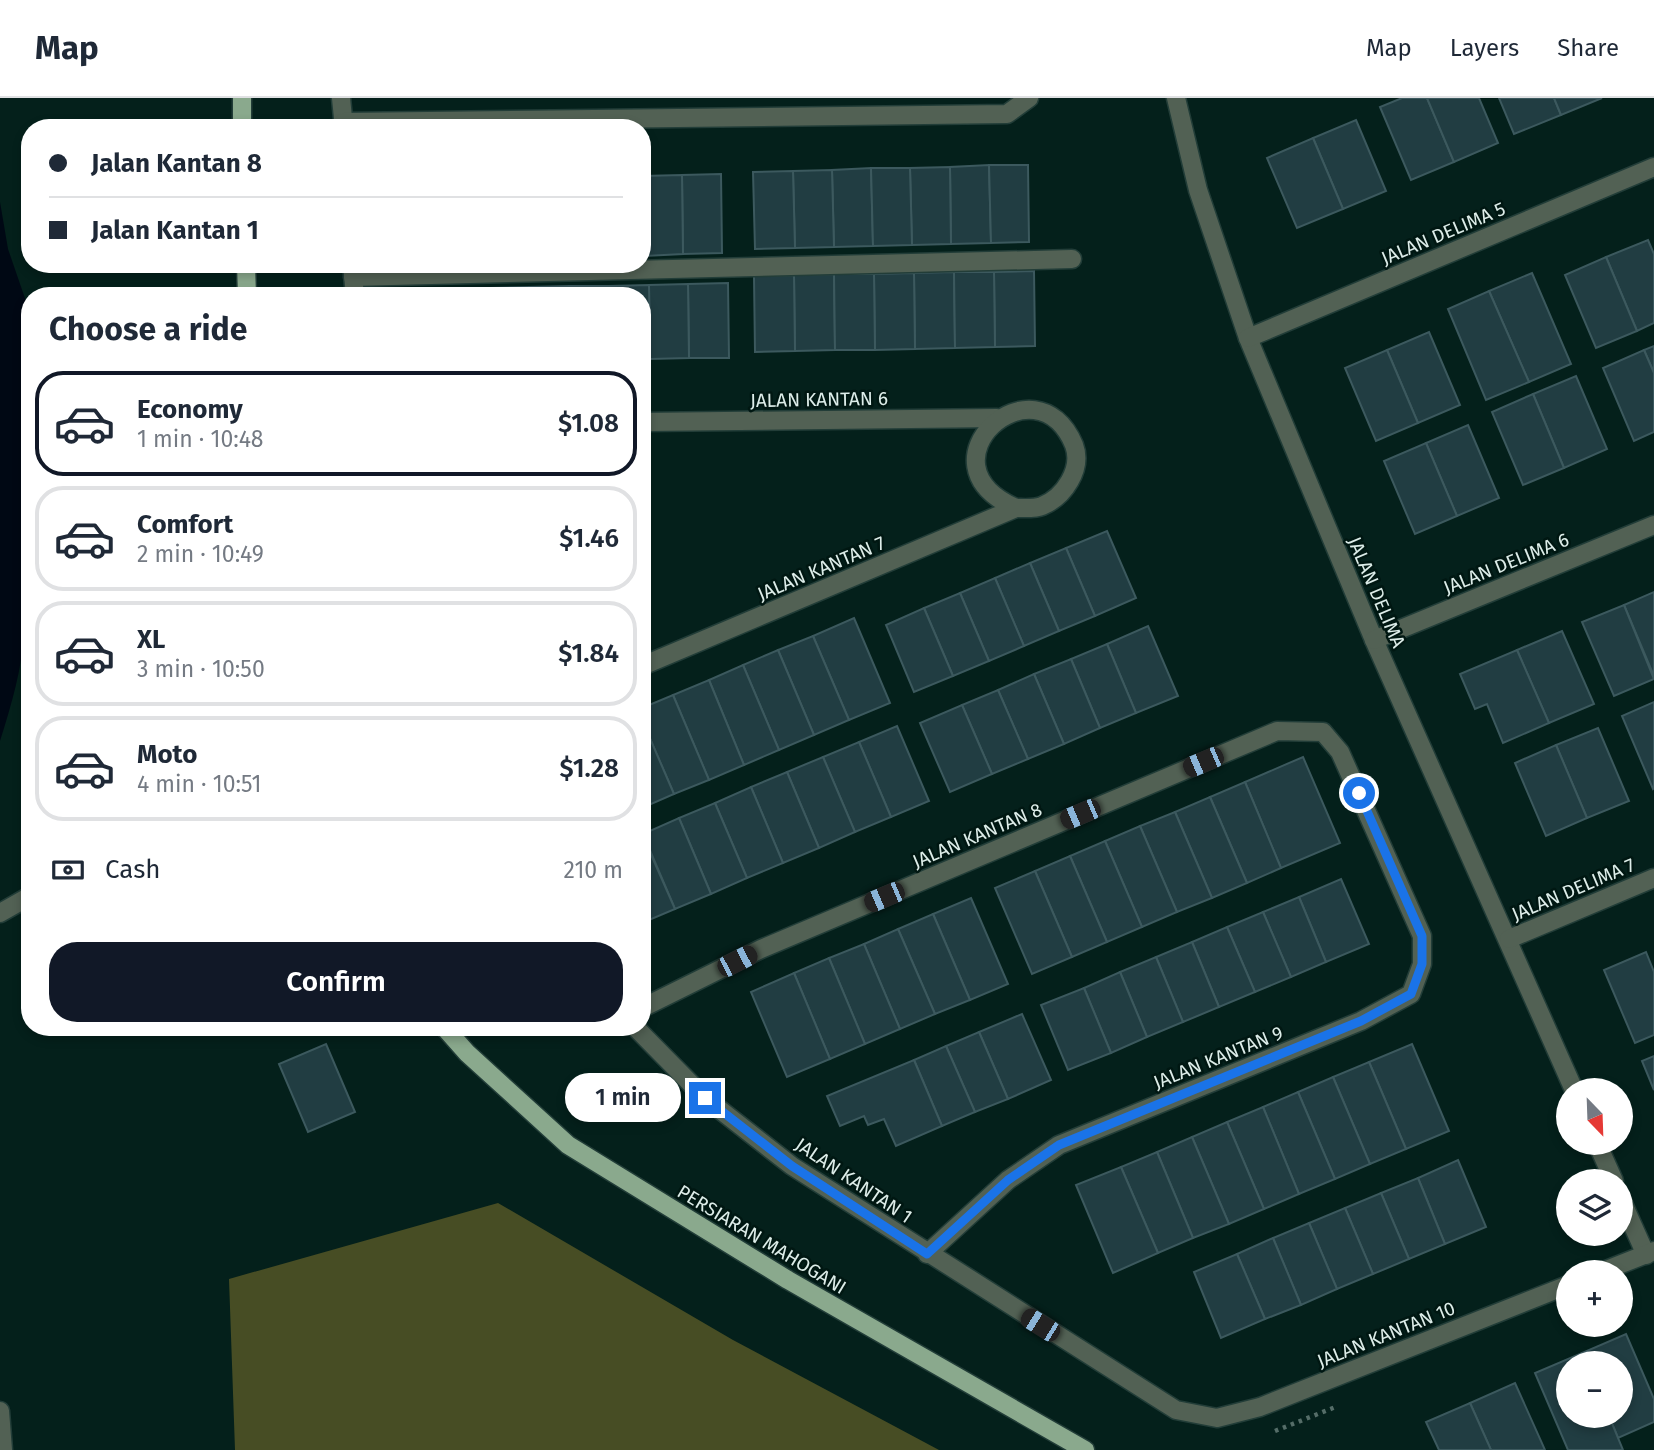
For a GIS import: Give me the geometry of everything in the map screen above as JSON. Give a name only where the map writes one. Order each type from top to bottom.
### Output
[{"type":"main road","points":[[242,98],[242,119]]},
{"type":"main road","name":"PERSIARAN MAHOGANI","points":[[452,1036],[568,1145],[788,1280],[1085,1450]]},
{"type":"street","points":[[341,98],[343,119]]},
{"type":"street","points":[[651,120],[1007,114],[1029,98]]},
{"type":"street","name":"JALAN DELIMA","points":[[1176,98],[1198,190],[1248,338],[1374,640],[1569,1078]]},
{"type":"street","name":"JALAN DELIMA 5","points":[[1248,338],[1654,167]]},
{"type":"street","points":[[651,266],[1072,259]]},
{"type":"street","points":[[1020,410],[1044,412],[1064,426],[1075,448],[1074,473],[1062,494],[1041,507],[1016,508],[995,499],[980,480],[975,458],[981,435],[997,418],[1020,410]]},
{"type":"street","name":"JALAN KANTAN 6","points":[[651,422],[997,418]]},
{"type":"street","name":"JALAN KANTAN 7","points":[[651,662],[1016,508]]},
{"type":"street","name":"JALAN DELIMA 6","points":[[1374,640],[1654,525]]},
{"type":"street","name":"JALAN KANTAN 8","points":[[651,1004],[761,949],[1277,731],[1323,732],[1340,751],[1386,855]]},
{"type":"street","name":"JALAN KANTAN 9","points":[[927,1254],[1008,1180],[1059,1145],[1361,1021],[1411,994],[1422,964],[1422,936],[1386,855]]},
{"type":"street","name":"JALAN DELIMA 7","points":[[1508,939],[1654,878]]},
{"type":"street","points":[[0,913],[21,901]]},
{"type":"street","name":"JALAN KANTAN 1","points":[[644,1036],[705,1098],[792,1166],[1176,1410],[1217,1418]]},
{"type":"street","points":[[1632,1260],[1650,1253],[1633,1221]]},
{"type":"street","name":"JALAN KANTAN 10","points":[[1217,1418],[1260,1407],[1556,1290]]},
{"type":"street","points":[[0,1411],[3,1450]]},
{"type":"green space","points":[[498,1203],[733,1340],[939,1450],[235,1450],[229,1279]]},
{"type":"shaded area","points":[[0,202],[8,249],[21,287],[21,658],[0,741]]},
{"type":"building","points":[[1402,98],[1427,98],[1454,162],[1411,180],[1380,107]]},
{"type":"building","points":[[1427,98],[1479,98],[1498,143],[1454,162]]},
{"type":"building","points":[[1499,98],[1554,98],[1561,115],[1514,134]]},
{"type":"building","points":[[1554,98],[1602,98],[1561,115]]},
{"type":"building","points":[[1356,120],[1386,191],[1343,209],[1313,138]]},
{"type":"building","points":[[1313,138],[1343,209],[1297,228],[1267,158]]},
{"type":"building","points":[[989,165],[991,243],[951,244],[950,167]]},
{"type":"building","points":[[989,165],[1028,165],[1029,242],[991,243]]},
{"type":"building","points":[[950,167],[951,244],[912,245],[910,168]]},
{"type":"building","points":[[871,168],[873,246],[834,247],[832,170]]},
{"type":"building","points":[[871,168],[910,168],[912,245],[873,246]]},
{"type":"building","points":[[832,170],[834,247],[795,248],[793,171]]},
{"type":"building","points":[[793,171],[795,248],[755,249],[753,172]]},
{"type":"building","points":[[721,174],[722,253],[683,254],[682,175]]},
{"type":"building","points":[[682,175],[683,254],[651,256],[651,176]]},
{"type":"building","points":[[1648,240],[1654,254],[1654,323],[1637,331],[1606,257]]},
{"type":"building","points":[[1606,257],[1637,331],[1596,348],[1565,275]]},
{"type":"building","points":[[1034,271],[1035,346],[995,347],[994,272]]},
{"type":"building","points":[[954,272],[955,348],[915,349],[914,273]]},
{"type":"building","points":[[954,272],[994,272],[995,347],[955,348]]},
{"type":"building","points":[[914,273],[915,349],[875,350],[874,274]]},
{"type":"building","points":[[1532,273],[1571,364],[1529,382],[1489,291]]},
{"type":"building","points":[[834,274],[835,350],[795,351],[794,275]]},
{"type":"building","points":[[834,274],[874,274],[875,350],[835,350]]},
{"type":"building","points":[[794,275],[795,351],[755,352],[754,276]]},
{"type":"building","points":[[728,283],[729,358],[689,358],[688,284]]},
{"type":"building","points":[[688,284],[689,358],[651,359],[649,285]]},
{"type":"building","points":[[649,285],[649,287],[609,287]]},
{"type":"building","points":[[569,286],[609,286],[609,287]]},
{"type":"building","points":[[1489,291],[1529,382],[1486,400],[1448,309]]},
{"type":"building","points":[[1429,332],[1460,405],[1418,423],[1387,350]]},
{"type":"building","points":[[1654,346],[1654,373],[1644,350]]},
{"type":"building","points":[[1387,350],[1418,423],[1376,441],[1345,368]]},
{"type":"building","points":[[1644,350],[1654,373],[1654,432],[1634,441],[1603,368]]},
{"type":"building","points":[[1576,376],[1607,449],[1564,468],[1533,394]]},
{"type":"building","points":[[1533,394],[1564,468],[1523,485],[1492,412]]},
{"type":"building","points":[[1468,425],[1499,498],[1457,516],[1426,443]]},
{"type":"building","points":[[1426,443],[1457,516],[1415,534],[1384,461]]},
{"type":"building","points":[[1107,531],[1136,598],[1095,616],[1066,548]]},
{"type":"building","points":[[1066,548],[1095,616],[1059,631],[1030,563]]},
{"type":"building","points":[[1030,563],[1059,631],[1024,646],[995,578]]},
{"type":"building","points":[[995,578],[1024,646],[989,661],[960,593]]},
{"type":"building","points":[[1654,592],[1654,676],[1624,605]]},
{"type":"building","points":[[960,593],[989,661],[953,676],[924,608]]},
{"type":"building","points":[[1624,605],[1654,679],[1614,696],[1582,622]]},
{"type":"building","points":[[924,608],[953,676],[914,692],[886,625]]},
{"type":"building","points":[[854,618],[890,703],[849,720],[813,636]]},
{"type":"building","points":[[1148,626],[1178,696],[1136,713],[1107,644]]},
{"type":"building","points":[[1562,631],[1594,704],[1549,723],[1517,650]]},
{"type":"building","points":[[813,636],[849,720],[814,735],[778,650]]},
{"type":"building","points":[[1107,644],[1136,713],[1100,728],[1071,659]]},
{"type":"building","points":[[778,650],[814,735],[779,750],[743,665]]},
{"type":"building","points":[[1517,650],[1549,723],[1503,743],[1487,704],[1475,709],[1460,674]]},
{"type":"building","points":[[1071,659],[1100,728],[1064,744],[1034,674]]},
{"type":"building","points":[[743,665],[779,750],[744,765],[709,680]]},
{"type":"building","points":[[1034,674],[1064,744],[1028,759],[998,690]]},
{"type":"building","points":[[709,680],[744,765],[709,780],[673,695]]},
{"type":"building","points":[[998,690],[1028,759],[992,774],[962,705]]},
{"type":"building","points":[[673,695],[709,780],[674,794],[651,741],[651,704]]},
{"type":"building","points":[[1654,702],[1654,788],[1653,789],[1622,716]]},
{"type":"building","points":[[962,705],[992,774],[950,792],[920,723]]},
{"type":"building","points":[[897,726],[929,801],[891,817],[859,742]]},
{"type":"building","points":[[1598,728],[1629,801],[1587,818],[1556,745]]},
{"type":"building","points":[[651,741],[674,794],[651,804]]},
{"type":"building","points":[[859,742],[891,817],[855,832],[823,757]]},
{"type":"building","points":[[1556,745],[1587,818],[1546,836],[1515,763]]},
{"type":"building","points":[[823,757],[855,832],[819,848],[787,772]]},
{"type":"building","points":[[1303,757],[1340,843],[1281,868],[1245,782]]},
{"type":"building","points":[[787,772],[819,848],[783,863],[751,787]]},
{"type":"building","points":[[1245,782],[1281,868],[1247,883],[1210,797]]},
{"type":"building","points":[[751,787],[783,863],[747,878],[715,803]]},
{"type":"building","points":[[1210,797],[1247,883],[1212,898],[1175,812]]},
{"type":"building","points":[[715,803],[747,878],[711,894],[679,818]]},
{"type":"building","points":[[1175,812],[1212,898],[1177,912],[1140,826]]},
{"type":"building","points":[[679,818],[711,894],[675,909],[651,853],[651,830]]},
{"type":"building","points":[[1140,826],[1177,912],[1142,927],[1105,841]]},
{"type":"building","points":[[1105,841],[1142,927],[1107,942],[1070,856]]},
{"type":"building","points":[[651,854],[675,909],[651,919]]},
{"type":"building","points":[[1070,856],[1107,942],[1072,957],[1035,871]]},
{"type":"building","points":[[1035,871],[1072,957],[1032,974],[995,888]]},
{"type":"building","points":[[1341,879],[1369,944],[1326,962],[1299,897]]},
{"type":"building","points":[[1299,897],[1326,962],[1291,977],[1263,912]]},
{"type":"building","points":[[971,898],[1008,984],[970,1000],[933,914]]},
{"type":"building","points":[[1263,912],[1291,977],[1255,992],[1227,927]]},
{"type":"building","points":[[933,914],[970,1000],[935,1014],[898,929]]},
{"type":"building","points":[[1227,927],[1255,992],[1219,1007],[1192,942]]},
{"type":"building","points":[[898,929],[935,1014],[900,1029],[864,944]]},
{"type":"building","points":[[1192,942],[1219,1007],[1183,1022],[1156,957]]},
{"type":"building","points":[[864,944],[900,1029],[865,1044],[829,958]]},
{"type":"building","points":[[1646,952],[1654,972],[1654,1035],[1635,1043],[1604,970]]},
{"type":"building","points":[[1156,957],[1183,1022],[1147,1037],[1120,972]]},
{"type":"building","points":[[829,958],[865,1044],[830,1059],[794,973]]},
{"type":"building","points":[[1120,972],[1147,1037],[1111,1053],[1084,988]]},
{"type":"building","points":[[794,973],[830,1059],[787,1077],[751,992]]},
{"type":"building","points":[[1084,988],[1111,1053],[1068,1070],[1041,1005]]},
{"type":"building","points":[[1022,1014],[1051,1080],[1008,1099],[979,1032]]},
{"type":"building","points":[[979,1032],[1008,1099],[975,1112],[946,1046]]},
{"type":"building","points":[[326,1044],[355,1112],[308,1132],[279,1064]]},
{"type":"building","points":[[1412,1044],[1449,1131],[1406,1149],[1369,1062]]},
{"type":"building","points":[[946,1046],[975,1112],[942,1126],[914,1060]]},
{"type":"building","points":[[1654,1056],[1654,1090],[1642,1061]]},
{"type":"building","points":[[914,1060],[942,1126],[896,1146],[884,1119],[868,1125],[864,1116],[840,1126],[827,1096]]},
{"type":"building","points":[[1369,1062],[1406,1149],[1370,1164],[1333,1077]]},
{"type":"building","points":[[1333,1077],[1370,1164],[1335,1179],[1298,1092]]},
{"type":"building","points":[[1298,1092],[1335,1179],[1299,1194],[1263,1107]]},
{"type":"building","points":[[1263,1107],[1299,1194],[1264,1209],[1227,1122]]},
{"type":"building","points":[[1227,1122],[1264,1209],[1229,1224],[1192,1137]]},
{"type":"building","points":[[1192,1137],[1229,1224],[1193,1238],[1157,1152]]},
{"type":"building","points":[[1157,1152],[1193,1238],[1158,1253],[1121,1167]]},
{"type":"building","points":[[1458,1160],[1486,1227],[1445,1244],[1418,1178]]},
{"type":"building","points":[[1121,1167],[1158,1253],[1113,1273],[1076,1185]]},
{"type":"building","points":[[1418,1178],[1445,1244],[1409,1259],[1381,1193]]},
{"type":"building","points":[[1381,1193],[1409,1259],[1373,1274],[1345,1208]]},
{"type":"building","points":[[1345,1208],[1373,1274],[1337,1289],[1309,1223]]},
{"type":"building","points":[[1309,1223],[1337,1289],[1301,1305],[1273,1238]]},
{"type":"building","points":[[1273,1238],[1301,1305],[1265,1319],[1237,1254]]},
{"type":"building","points":[[1237,1254],[1265,1319],[1221,1338],[1194,1272]]},
{"type":"building","points":[[1619,1337],[1627,1337],[1654,1399],[1654,1422],[1618,1438],[1614,1428],[1633,1428],[1633,1351],[1587,1351]]},
{"type":"building","points":[[1556,1364],[1556,1422],[1535,1373]]},
{"type":"building","points":[[1515,1383],[1545,1450],[1491,1450],[1470,1403]]},
{"type":"building","points":[[1470,1403],[1491,1450],[1439,1450],[1426,1422]]},
{"type":"building","points":[[1559,1428],[1614,1428],[1623,1450],[1568,1450]]},
{"type":"route","points":[[705,1098],[792,1166],[927,1254],[1008,1180],[1059,1145],[1361,1021],[1411,994],[1422,964],[1422,936],[1359,793]]}]
